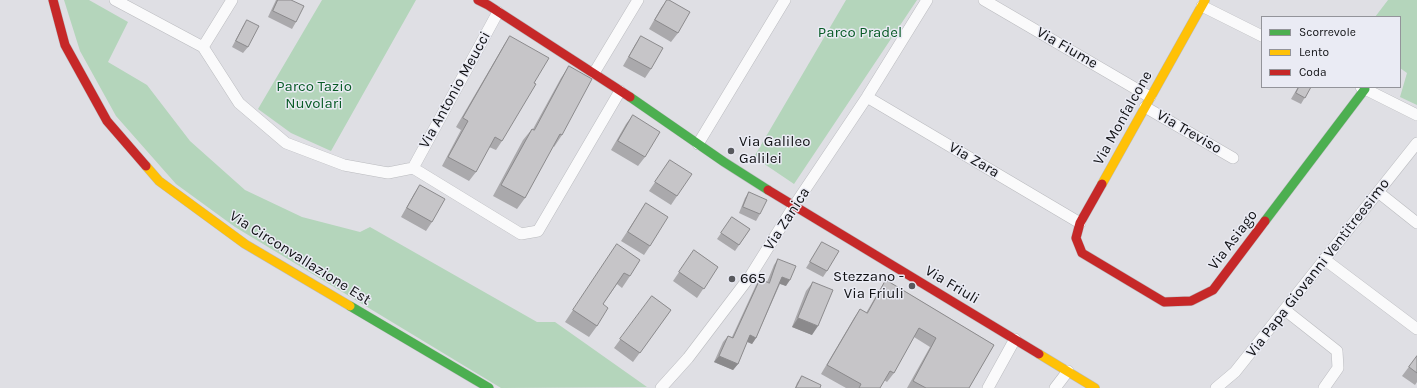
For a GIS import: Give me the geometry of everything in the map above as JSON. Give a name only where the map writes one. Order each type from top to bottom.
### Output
[{"type":"street","name":"Via Circonvallazione Est","points":[[53,0],[65,45],[107,121],[159,180],[245,244],[489,388]]},
{"type":"street","points":[[115,0],[203,47],[239,102],[286,143],[344,165],[388,173],[413,168],[521,234],[538,231],[620,91]]},
{"type":"street","points":[[203,47],[232,0]]},
{"type":"street","points":[[478,0],[490,3],[498,12],[594,73],[724,162],[794,206]]},
{"type":"street","points":[[594,73],[638,0]]},
{"type":"street","points":[[698,144],[785,0]]},
{"type":"street","name":"Via Zanica","points":[[661,388],[688,358],[751,275],[794,206],[867,98],[927,0]]},
{"type":"street","name":"Via Fiume","points":[[984,0],[1148,102]]},
{"type":"street","points":[[1203,3],[1261,35]]},
{"type":"street","name":"Via Monfalcone","points":[[1082,253],[1076,238],[1080,223],[1203,3]]},
{"type":"street","name":"Via Antonio Meucci","points":[[413,168],[498,12]]},
{"type":"street","points":[[1363,88],[1417,115]]},
{"type":"street","name":"Via Asiago","points":[[1082,253],[1164,302],[1191,301],[1213,290],[1363,88]]},
{"type":"street","name":"Via Zara","points":[[867,98],[1080,223]]},
{"type":"street","name":"Via Treviso","points":[[1148,102],[1233,158]]},
{"type":"street","name":"Via Papa Giovanni Ventitreesimo","points":[[1216,388],[1236,372],[1324,259],[1417,144]]},
{"type":"street","points":[[1378,192],[1417,223]]},
{"type":"street","name":"Via Friuli","points":[[794,206],[1095,388]]},
{"type":"street","points":[[1324,259],[1417,329]]},
{"type":"street","points":[[1285,310],[1337,351],[1338,368],[1324,388]]},
{"type":"street","points":[[988,388],[1015,339]]},
{"type":"street","points":[[1055,388],[1068,371]]},
{"type":"green space","points":[[64,0],[89,0],[128,22],[108,62],[147,85],[190,141],[245,190],[302,217],[360,232],[370,227],[537,322],[555,322],[647,387],[501,388],[235,227],[176,184],[116,116],[80,51]]},
{"type":"green space","name":"Parco Tazio Nuvolari","points":[[322,0],[416,0],[331,151],[291,133],[258,109]]},
{"type":"green space","name":"Parco Pradel","points":[[846,0],[917,0],[794,184],[754,157]]},
{"type":"green space","points":[[1388,0],[1417,0],[1417,105],[1400,97],[1407,73],[1401,69],[1401,16],[1376,16]]},
{"type":"building","points":[[278,0],[291,0],[304,6],[296,22],[273,11]]},
{"type":"building","points":[[667,0],[690,12],[678,33],[655,20]]},
{"type":"building","points":[[247,20],[259,26],[248,47],[236,41]]},
{"type":"building","points":[[510,36],[549,58],[534,83],[536,84],[502,141],[495,137],[476,172],[448,157],[468,121],[463,118]]},
{"type":"building","points":[[641,36],[663,48],[651,69],[629,57]]},
{"type":"building","points":[[569,66],[592,79],[562,135],[560,134],[525,198],[501,185],[532,129],[534,130]]},
{"type":"building","points":[[1298,88],[1310,88],[1305,98],[1296,93]]},
{"type":"building","points":[[633,115],[660,132],[645,157],[618,141]]},
{"type":"building","points":[[670,160],[692,174],[677,196],[655,182]]},
{"type":"building","points":[[420,185],[445,199],[432,222],[407,208]]},
{"type":"building","points":[[749,192],[767,200],[760,214],[743,207]]},
{"type":"building","points":[[646,203],[668,217],[650,246],[628,232]]},
{"type":"building","points":[[732,217],[750,229],[739,245],[721,233]]},
{"type":"building","points":[[822,242],[839,251],[827,271],[810,262]]},
{"type":"building","points":[[617,244],[640,260],[630,276],[624,273],[603,304],[608,308],[597,326],[573,310]]},
{"type":"building","points":[[694,250],[718,267],[704,289],[679,272]]},
{"type":"building","points":[[778,259],[796,266],[790,280],[782,277],[756,338],[750,335],[738,364],[719,356],[728,336],[733,338],[760,279],[769,283]]},
{"type":"building","points":[[886,280],[994,345],[969,388],[926,388],[913,381],[936,338],[919,328],[894,373],[890,371],[880,388],[859,388],[861,384],[827,365],[860,309],[867,313]]},
{"type":"building","points":[[813,282],[833,290],[818,326],[798,318]]},
{"type":"building","points":[[652,296],[671,310],[640,353],[620,339]]},
{"type":"building","points":[[1417,356],[1417,373],[1409,367]]},
{"type":"building","points":[[802,376],[821,385],[820,388],[796,388]]},
{"type":"traffic: fast","points":[[1265,221],[1365,89]]},
{"type":"traffic: fast","points":[[630,97],[724,162],[768,190]]},
{"type":"traffic: fast","points":[[350,306],[489,388]]},
{"type":"traffic: slow","points":[[1102,184],[1205,0]]},
{"type":"traffic: slow","points":[[146,166],[159,181],[245,244],[350,306]]},
{"type":"traffic: slow","points":[[1039,354],[1095,388]]},
{"type":"traffic: jam","points":[[53,0],[65,45],[107,121],[146,166]]},
{"type":"traffic: jam","points":[[478,0],[630,97]]},
{"type":"traffic: jam","points":[[1102,184],[1080,223],[1076,238],[1082,253],[1164,302],[1191,301],[1213,290],[1265,221]]},
{"type":"traffic: jam","points":[[768,190],[1039,354]]},
{"type":"place","name":"Via Galileo Galilei","points":[[731,151]]},
{"type":"place","name":"665","points":[[732,279]]},
{"type":"place","name":"Stezzano - Via Friuli","points":[[912,286]]}]
